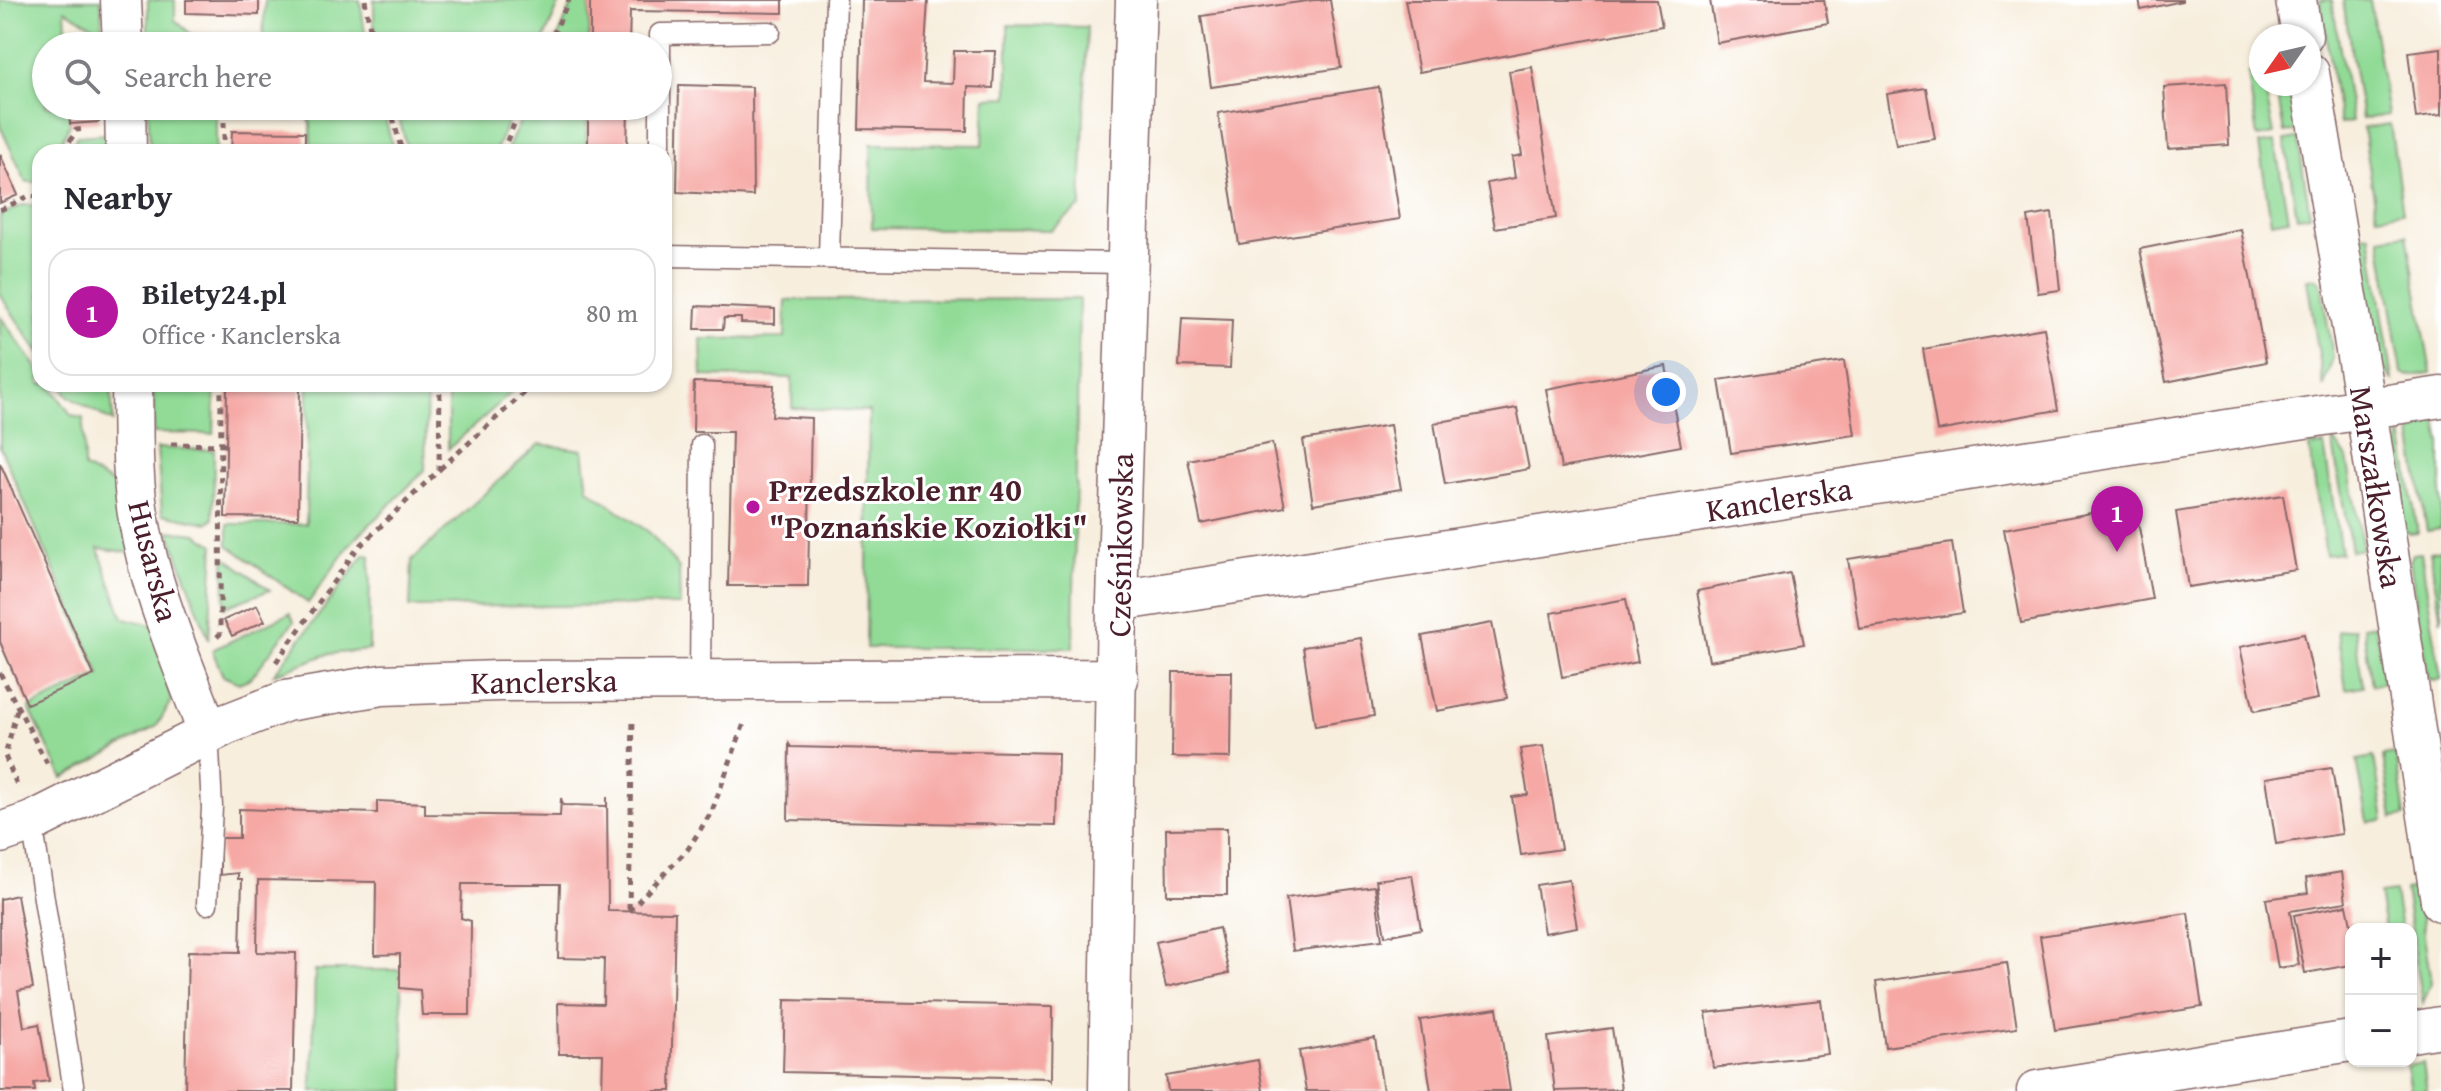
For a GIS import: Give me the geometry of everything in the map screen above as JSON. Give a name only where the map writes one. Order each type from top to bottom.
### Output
[{"type":"street","points":[[121,0],[122,32]]},
{"type":"street","name":"Cześnikowska","points":[[1109,1091],[1117,601],[1136,0]]},
{"type":"street","points":[[2296,0],[2300,24]]},
{"type":"street","name":"Marszałkowska","points":[[2313,96],[2366,409],[2441,901]]},
{"type":"street","points":[[125,120],[126,144]]},
{"type":"street","name":"Husarska","points":[[132,392],[139,522],[160,600],[208,732]]},
{"type":"street","name":"Kanclerska","points":[[1117,601],[2441,397]]},
{"type":"street","name":"Kanclerska","points":[[17,816],[67,804],[208,732],[286,701],[382,685],[700,680],[1118,679]]},
{"type":"street","points":[[2417,1031],[2441,1027]]},
{"type":"street","points":[[2037,1091],[2345,1042]]},
{"type":"lane","points":[[829,257],[836,0]]},
{"type":"lane","points":[[672,34],[770,32]]},
{"type":"lane","points":[[660,120],[660,144]]},
{"type":"lane","points":[[672,256],[1127,263]]},
{"type":"lane","points":[[700,680],[702,445]]},
{"type":"lane","points":[[207,904],[212,807],[208,732]]},
{"type":"lane","points":[[17,816],[74,1091]]},
{"type":"path","points":[[365,0],[371,32]]},
{"type":"path","points":[[554,32],[569,0]]},
{"type":"path","points":[[224,120],[224,144]]},
{"type":"path","points":[[394,120],[400,144]]},
{"type":"path","points":[[505,144],[516,120]]},
{"type":"path","points":[[0,210],[32,196]]},
{"type":"path","points":[[213,641],[220,634],[221,392]]},
{"type":"path","points":[[439,470],[440,392]]},
{"type":"path","points":[[267,674],[357,549],[525,392]]},
{"type":"path","points":[[133,443],[223,445]]},
{"type":"path","points":[[0,673],[67,804]]},
{"type":"path","points":[[17,710],[5,756],[17,816]]},
{"type":"path","points":[[633,710],[629,911],[688,849],[712,811],[748,711]]},
{"type":"green space","points":[[0,0],[101,0],[102,31],[65,10],[66,32],[32,32],[32,120],[70,120],[70,124],[60,144],[32,144],[32,182],[26,182],[0,126]]},
{"type":"green space","points":[[148,0],[175,0],[175,20],[189,32],[148,32]]},
{"type":"green space","points":[[265,0],[360,0],[365,32],[263,32]]},
{"type":"green space","points":[[374,0],[561,0],[547,32],[376,32]]},
{"type":"green space","points":[[574,0],[590,0],[589,32],[560,32]]},
{"type":"green space","points":[[2320,0],[2332,0],[2352,122],[2340,124]]},
{"type":"green space","points":[[2343,0],[2370,0],[2388,115],[2362,119]]},
{"type":"green space","points":[[1008,25],[1087,27],[1081,206],[1051,230],[872,228],[871,144],[983,145],[985,98],[1008,97]]},
{"type":"green space","points":[[2251,96],[2266,96],[2274,134],[2257,137]]},
{"type":"green space","points":[[2278,96],[2291,96],[2296,131],[2284,133]]},
{"type":"green space","points":[[149,120],[216,120],[216,144],[150,144]]},
{"type":"green space","points":[[309,120],[386,120],[392,144],[311,144]]},
{"type":"green space","points":[[400,120],[509,120],[498,144],[406,144]]},
{"type":"green space","points":[[521,120],[587,120],[586,144],[510,144]]},
{"type":"green space","points":[[2390,124],[2403,212],[2377,216],[2363,128]]},
{"type":"green space","points":[[106,134],[106,144],[74,144],[77,136]]},
{"type":"green space","points":[[2298,138],[2310,215],[2297,217],[2285,140]]},
{"type":"green space","points":[[2275,142],[2288,219],[2271,222],[2259,144]]},
{"type":"green space","points":[[23,205],[32,205],[32,342],[0,295],[0,215]]},
{"type":"green space","points":[[2370,234],[2393,380],[2377,352],[2367,312],[2358,236]]},
{"type":"green space","points":[[2407,234],[2431,373],[2409,376],[2402,373],[2380,238]]},
{"type":"green space","points":[[2315,278],[2321,282],[2333,357],[2324,387],[2307,279]]},
{"type":"green space","points":[[1079,299],[1073,648],[866,648],[869,411],[792,408],[792,378],[702,376],[701,339],[785,338],[786,300]]},
{"type":"green space","points":[[0,316],[32,361],[32,392],[55,392],[72,416],[83,418],[84,468],[116,485],[132,553],[98,548],[123,618],[161,627],[177,674],[166,680],[171,701],[157,726],[63,778],[29,708],[100,675],[0,447]]},
{"type":"green space","points":[[65,392],[111,392],[113,422]]},
{"type":"green space","points":[[153,392],[215,392],[214,434],[154,433]]},
{"type":"green space","points":[[308,392],[427,392],[425,470],[351,543],[308,603],[228,545],[228,524],[306,524]]},
{"type":"green space","points":[[448,392],[512,392],[448,449]]},
{"type":"green space","points":[[2437,421],[2441,444],[2441,529],[2427,531],[2411,433]]},
{"type":"green space","points":[[2402,433],[2418,533],[2410,534],[2404,530],[2393,460]]},
{"type":"green space","points":[[2332,438],[2347,458],[2363,549],[2351,551]]},
{"type":"green space","points":[[2308,440],[2312,440],[2314,447],[2324,445],[2341,553],[2326,555]]},
{"type":"green space","points":[[539,444],[583,450],[588,489],[650,533],[679,568],[680,605],[410,607],[412,560]]},
{"type":"green space","points":[[157,448],[214,450],[213,519],[207,523],[162,514]]},
{"type":"green space","points":[[169,531],[197,534],[214,545],[209,640]]},
{"type":"green space","points":[[2441,550],[2441,621],[2430,552]]},
{"type":"green space","points":[[2421,553],[2441,679],[2434,681],[2428,678],[2410,561],[2413,554]]},
{"type":"green space","points":[[365,554],[370,556],[369,650],[328,654],[274,674]]},
{"type":"green space","points":[[224,556],[270,590],[225,607]]},
{"type":"green space","points":[[290,613],[294,621],[251,678],[239,683],[223,676],[212,650]]},
{"type":"green space","points":[[2375,625],[2384,682],[2372,685],[2363,627]]},
{"type":"green space","points":[[2354,628],[2363,686],[2346,689],[2337,631]]},
{"type":"green space","points":[[2396,754],[2405,816],[2393,818],[2383,756]]},
{"type":"green space","points":[[2374,757],[2384,820],[2368,822],[2357,760]]},
{"type":"green space","points":[[2417,888],[2431,983],[2423,1003],[2417,965],[2417,923],[2410,923],[2405,890]]},
{"type":"green space","points":[[2395,892],[2400,923],[2384,923],[2379,894]]},
{"type":"green space","points":[[315,970],[400,970],[406,1091],[312,1091]]},
{"type":"green space","points":[[2423,1063],[2427,1091],[2411,1091],[2407,1067],[2417,1067]]},
{"type":"building","points":[[186,0],[259,0],[259,15],[186,13]]},
{"type":"building","points":[[590,0],[783,0],[783,13],[630,11],[629,32],[590,32]]},
{"type":"building","points":[[862,0],[928,0],[923,82],[953,83],[954,51],[995,51],[993,88],[968,87],[967,131],[859,129]]},
{"type":"building","points":[[1330,0],[1341,68],[1211,87],[1201,16]]},
{"type":"building","points":[[1405,0],[1657,0],[1662,26],[1419,72]]},
{"type":"building","points":[[1710,0],[1824,0],[1828,23],[1717,43]]},
{"type":"building","points":[[2139,0],[2182,0],[2182,1],[2141,10]]},
{"type":"building","points":[[2441,48],[2441,115],[2416,118],[2408,52]]},
{"type":"building","points":[[1532,67],[1556,218],[1495,228],[1487,183],[1515,178],[1512,157],[1522,155],[1509,71]]},
{"type":"building","points":[[2226,83],[2229,145],[2168,149],[2164,87]]},
{"type":"building","points":[[679,85],[752,87],[753,196],[677,192]]},
{"type":"building","points":[[1379,87],[1400,219],[1239,244],[1218,113]]},
{"type":"building","points":[[1926,88],[1935,139],[1896,145],[1887,94]]},
{"type":"building","points":[[70,120],[99,120],[99,122],[70,124]]},
{"type":"building","points":[[588,120],[628,120],[627,144],[588,144]]},
{"type":"building","points":[[232,131],[305,132],[305,144],[231,144]]},
{"type":"building","points":[[0,154],[18,195],[0,203]]},
{"type":"building","points":[[2052,213],[2060,290],[2038,293],[2028,217]]},
{"type":"building","points":[[2241,229],[2266,362],[2166,382],[2140,249]]},
{"type":"building","points":[[696,306],[775,309],[775,324],[741,323],[741,318],[724,318],[723,329],[695,329]]},
{"type":"building","points":[[1182,318],[1232,320],[1230,368],[1179,366]]},
{"type":"building","points":[[2044,328],[2058,410],[1937,431],[1923,349]]},
{"type":"building","points":[[1844,361],[1855,435],[1731,453],[1719,380]]},
{"type":"building","points":[[1666,366],[1681,446],[1561,468],[1546,389]]},
{"type":"building","points":[[694,382],[774,385],[772,416],[811,418],[808,586],[728,586],[732,432],[693,432]]},
{"type":"building","points":[[227,392],[300,392],[298,518],[225,517]]},
{"type":"building","points":[[1517,408],[1529,469],[1445,484],[1434,423]]},
{"type":"building","points":[[1390,425],[1401,489],[1313,504],[1303,440]]},
{"type":"building","points":[[1272,443],[1285,507],[1201,524],[1188,460]]},
{"type":"building","points":[[0,463],[94,675],[27,704],[0,642]]},
{"type":"building","points":[[2283,495],[2296,570],[2188,587],[2176,512]]},
{"type":"building","points":[[2135,505],[2152,599],[2021,623],[2004,529]]},
{"type":"building","points":[[1952,543],[1963,613],[1859,629],[1848,559]]},
{"type":"building","points":[[1790,573],[1804,644],[1709,661],[1697,591]]},
{"type":"building","points":[[1626,599],[1638,662],[1562,677],[1551,613]]},
{"type":"building","points":[[257,605],[265,621],[232,636],[224,620]]},
{"type":"building","points":[[1492,623],[1507,698],[1437,711],[1422,636]]},
{"type":"building","points":[[2304,634],[2318,699],[2254,711],[2240,647]]},
{"type":"building","points":[[1361,638],[1374,716],[1315,726],[1303,647]]},
{"type":"building","points":[[1173,672],[1232,672],[1231,758],[1172,757]]},
{"type":"building","points":[[789,744],[791,747],[1058,753],[1056,826],[788,820]]},
{"type":"building","points":[[1543,746],[1561,849],[1521,855],[1512,797],[1528,795],[1520,749]]},
{"type":"building","points":[[2332,768],[2342,834],[2276,844],[2266,778]]},
{"type":"building","points":[[607,797],[608,911],[675,912],[671,1091],[602,1091],[603,1054],[559,1054],[558,1003],[603,1004],[604,959],[558,958],[560,884],[462,884],[461,918],[471,921],[470,1015],[422,1015],[420,990],[400,988],[400,954],[375,955],[376,882],[258,880],[257,952],[296,953],[293,1091],[185,1091],[188,951],[240,952],[242,879],[238,879],[238,873],[220,875],[220,838],[239,838],[239,809],[377,813],[377,801],[425,803],[425,814],[560,816],[561,798],[563,805],[607,806]]},
{"type":"building","points":[[1227,828],[1227,895],[1167,895],[1166,829]]},
{"type":"building","points":[[2342,872],[2346,902],[2290,911],[2299,965],[2278,968],[2266,899],[2308,893],[2306,878]]},
{"type":"building","points":[[1412,875],[1421,929],[1385,936],[1376,880]]},
{"type":"building","points":[[1569,880],[1577,927],[1544,933],[1536,885]]},
{"type":"building","points":[[1375,886],[1382,940],[1293,951],[1286,898]]},
{"type":"building","points":[[17,895],[33,988],[18,991],[24,1027],[39,1024],[49,1081],[34,1083],[35,1091],[0,1091],[0,899]]},
{"type":"building","points":[[2347,905],[2351,923],[2345,923],[2345,966],[2305,973],[2294,915]]},
{"type":"building","points":[[2188,913],[2202,1007],[2055,1030],[2040,936]]},
{"type":"building","points":[[1219,928],[1229,973],[1166,987],[1156,942]]},
{"type":"building","points":[[2007,963],[2017,1028],[1885,1047],[1876,982]]},
{"type":"building","points":[[785,1000],[1053,1006],[1052,1081],[1049,1078],[783,1072]]},
{"type":"building","points":[[1821,1000],[1828,1054],[1713,1068],[1706,1013]]},
{"type":"building","points":[[1497,1008],[1510,1091],[1431,1091],[1420,1020]]},
{"type":"building","points":[[1612,1028],[1621,1089],[1555,1091],[1548,1037]]},
{"type":"building","points":[[1375,1038],[1383,1091],[1306,1091],[1299,1051]]},
{"type":"building","points":[[1258,1060],[1263,1091],[1168,1091],[1166,1076]]},
{"type":"place","name":"Przedszkole nr 40 \"Poznańskie Koziołki\"","points":[[753,507]]},
{"type":"place","name":"Bilety24.pl","points":[[2117,552]]}]
